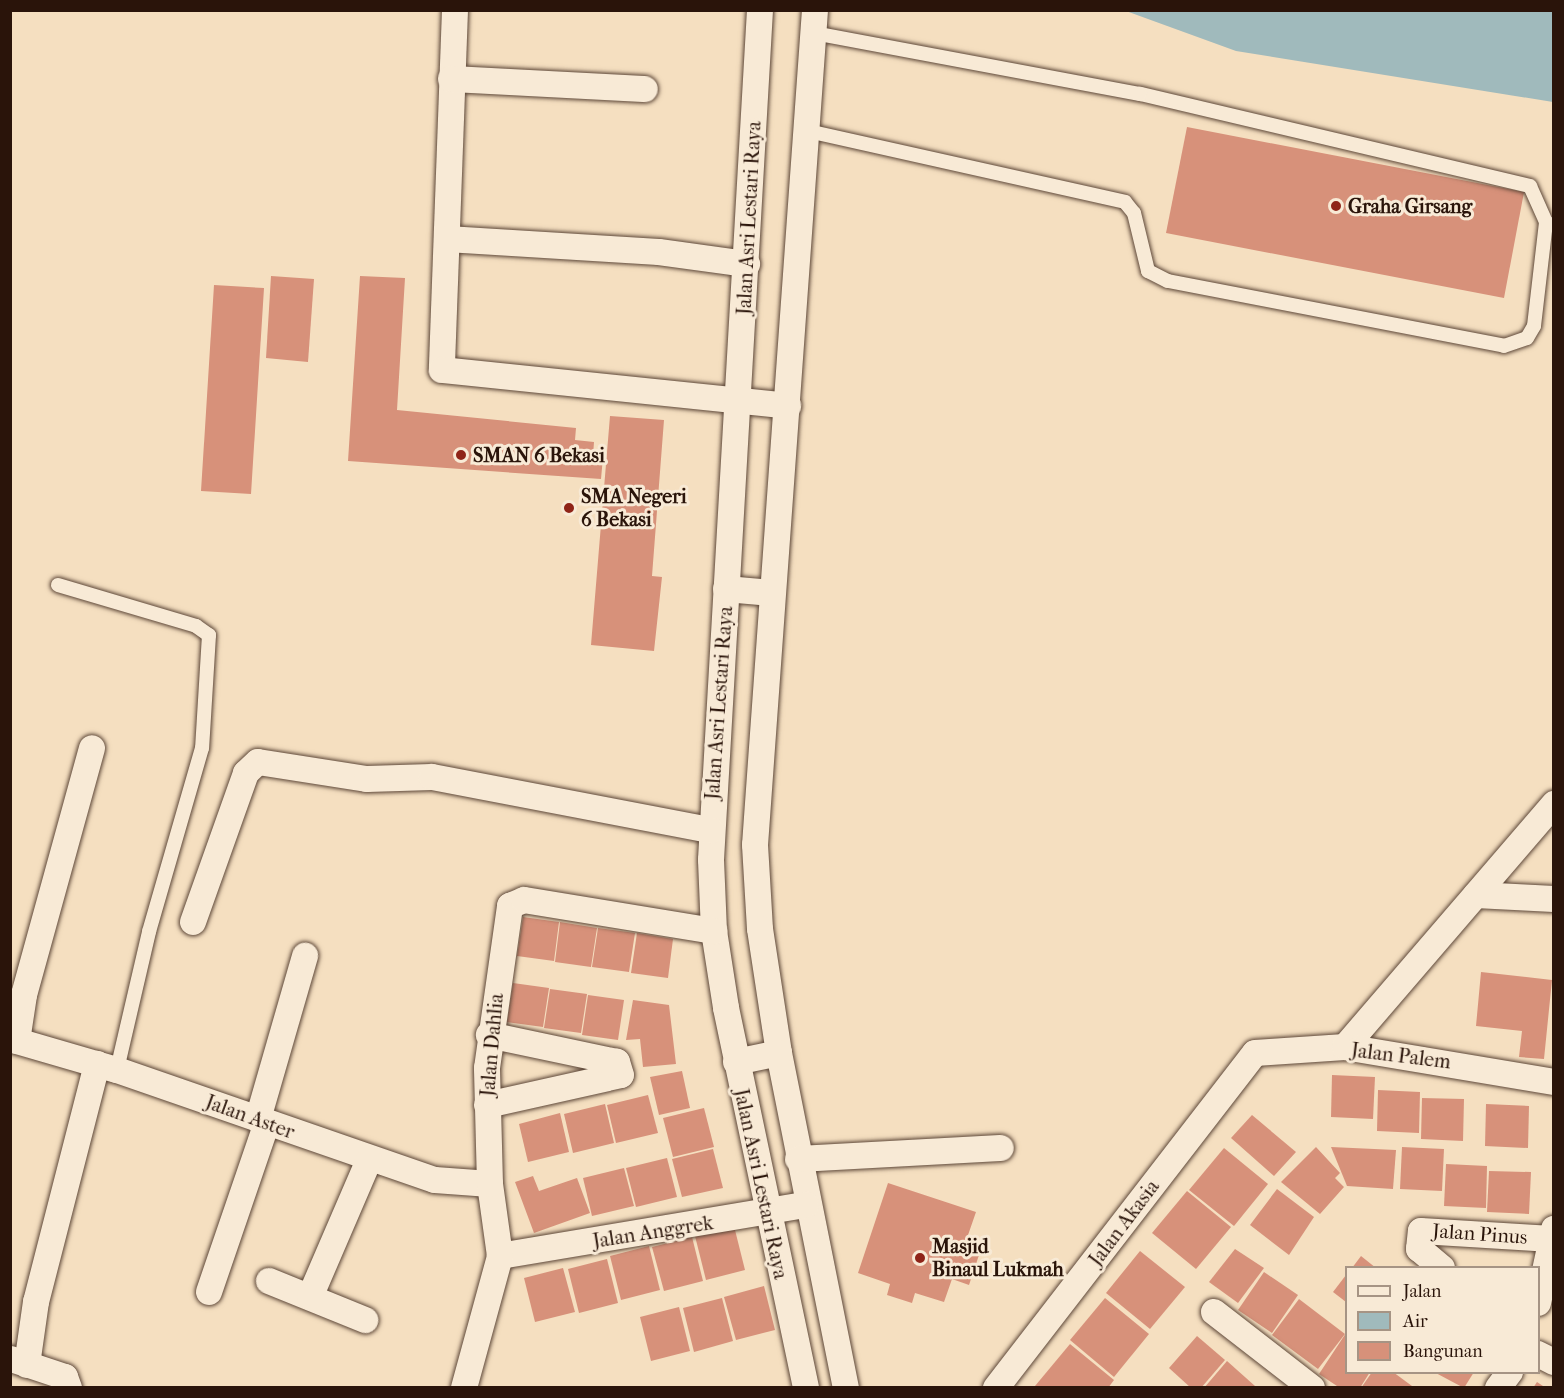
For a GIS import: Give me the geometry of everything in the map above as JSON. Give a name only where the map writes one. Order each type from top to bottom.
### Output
[{"type":"street","points":[[455,10],[447,239],[438,360],[446,373],[739,398],[789,406]]},
{"type":"street","name":"Jalan Asri Lestari Raya","points":[[760,10],[739,398],[711,830],[714,931],[736,1062],[766,1214],[806,1388]]},
{"type":"street","name":"Jalan Asri Lestari Raya","points":[[815,22],[789,406],[772,593],[755,845],[760,929],[779,1053],[806,1204],[846,1388]]},
{"type":"street","points":[[451,78],[645,89]]},
{"type":"street","points":[[447,239],[659,252],[747,264]]},
{"type":"street","points":[[726,589],[772,593]]},
{"type":"street","points":[[14,1040],[24,995],[92,748]]},
{"type":"street","points":[[192,922],[246,773],[258,762],[367,779],[432,777],[711,830]]},
{"type":"street","points":[[1345,1047],[1554,804]]},
{"type":"street","points":[[1476,895],[1554,899]]},
{"type":"street","name":"Jalan Dahlia","points":[[464,1387],[500,1256],[490,1184],[487,1105],[489,1035],[513,902],[714,931]]},
{"type":"street","points":[[209,1292],[263,1121],[305,956]]},
{"type":"street","points":[[487,1105],[621,1075],[617,1062],[489,1035]]},
{"type":"street","name":"Jalan Aster","points":[[14,1040],[107,1067],[369,1160],[435,1180],[490,1184]]},
{"type":"street","name":"Jalan Palem","points":[[1249,1057],[1263,1051],[1330,1052],[1345,1047],[1554,1082]]},
{"type":"street","points":[[736,1062],[779,1053]]},
{"type":"street","name":"Jalan Akasia","points":[[1006,1384],[1249,1057]]},
{"type":"street","points":[[69,1388],[65,1377],[19,1362],[107,1067]]},
{"type":"street","points":[[798,1159],[1001,1148]]},
{"type":"street","points":[[310,1297],[369,1160]]},
{"type":"street","name":"Jalan Anggrek","points":[[500,1256],[766,1214],[806,1204]]},
{"type":"street","name":"Jalan Pinus","points":[[1440,1266],[1419,1249],[1421,1231],[1553,1234]]},
{"type":"street","points":[[1540,1298],[1553,1234]]},
{"type":"street","points":[[269,1281],[365,1320]]},
{"type":"street","points":[[1214,1312],[1312,1388]]},
{"type":"street","points":[[1540,1355],[1554,1362]]},
{"type":"street","points":[[1498,1388],[1508,1374]]},
{"type":"lane","points":[[808,131],[1125,202],[1134,213],[1148,272],[1168,281],[1504,346],[1527,338],[1534,326],[1546,222],[1530,186],[1140,94],[815,22]]},
{"type":"lane","points":[[58,585],[196,626],[209,635],[202,748],[107,1067]]},
{"type":"water","points":[[1126,11],[1553,11],[1553,102],[1236,51]]},
{"type":"building","points":[[1187,127],[1524,192],[1504,298],[1166,233]]},
{"type":"building","points":[[271,276],[314,279],[308,362],[266,358]]},
{"type":"building","points":[[360,276],[405,278],[397,410],[576,428],[575,440],[594,442],[593,456],[603,457],[601,479],[348,461]]},
{"type":"building","points":[[214,285],[264,288],[251,494],[201,491]]},
{"type":"building","points":[[610,416],[664,420],[652,576],[662,577],[654,651],[591,645]]},
{"type":"building","points":[[523,917],[559,922],[554,961],[517,956]]},
{"type":"building","points":[[560,922],[597,928],[591,967],[555,962]]},
{"type":"building","points":[[598,928],[635,933],[629,972],[592,967]]},
{"type":"building","points":[[637,933],[673,939],[668,978],[631,973]]},
{"type":"building","points":[[1481,972],[1552,980],[1544,1059],[1519,1057],[1522,1031],[1476,1026]]},
{"type":"building","points":[[513,983],[549,988],[543,1027],[507,1022]]},
{"type":"building","points":[[550,989],[587,994],[581,1033],[544,1028]]},
{"type":"building","points":[[588,995],[624,1000],[618,1040],[582,1035]]},
{"type":"building","points":[[633,1000],[669,1005],[676,1064],[643,1067],[640,1039],[626,1040]]},
{"type":"building","points":[[682,1071],[690,1108],[659,1115],[650,1077]]},
{"type":"building","points":[[1332,1075],[1375,1077],[1373,1119],[1331,1117]]},
{"type":"building","points":[[1378,1090],[1420,1092],[1419,1133],[1377,1131]]},
{"type":"building","points":[[648,1095],[658,1133],[616,1143],[607,1105]]},
{"type":"building","points":[[1422,1098],[1464,1099],[1463,1141],[1421,1139]]},
{"type":"building","points":[[605,1104],[614,1143],[573,1153],[564,1114]]},
{"type":"building","points":[[1486,1104],[1529,1106],[1528,1148],[1485,1146]]},
{"type":"building","points":[[704,1108],[714,1147],[673,1157],[663,1118]]},
{"type":"building","points":[[560,1113],[569,1152],[528,1162],[519,1124]]},
{"type":"building","points":[[1252,1115],[1296,1152],[1274,1176],[1231,1138]]},
{"type":"building","points":[[1316,1147],[1340,1173],[1335,1178],[1344,1187],[1320,1214],[1281,1182]]},
{"type":"building","points":[[1331,1147],[1396,1150],[1393,1189],[1347,1186]]},
{"type":"building","points":[[1402,1147],[1444,1149],[1442,1191],[1400,1189]]},
{"type":"building","points":[[1224,1148],[1268,1184],[1234,1226],[1189,1190]]},
{"type":"building","points":[[713,1149],[723,1188],[682,1197],[672,1159]]},
{"type":"building","points":[[667,1158],[677,1197],[636,1207],[626,1168]]},
{"type":"building","points":[[1446,1164],[1487,1166],[1486,1208],[1444,1206]]},
{"type":"building","points":[[624,1168],[634,1206],[592,1216],[583,1178]]},
{"type":"building","points":[[1489,1171],[1531,1172],[1529,1214],[1487,1212]]},
{"type":"building","points":[[533,1176],[539,1191],[577,1178],[590,1213],[534,1233],[515,1182]]},
{"type":"building","name":"Masjid Binaul Lukmah","points":[[888,1183],[976,1212],[967,1238],[983,1243],[969,1285],[952,1279],[944,1302],[915,1293],[912,1303],[887,1295],[890,1284],[858,1273]]},
{"type":"building","points":[[1277,1189],[1314,1217],[1289,1255],[1250,1225]]},
{"type":"building","points":[[1187,1191],[1231,1227],[1196,1269],[1152,1233]]},
{"type":"building","points":[[734,1226],[745,1270],[706,1280],[695,1236]]},
{"type":"building","points":[[692,1237],[703,1281],[664,1291],[652,1247]]},
{"type":"building","points":[[649,1246],[660,1290],[621,1300],[610,1256]]},
{"type":"building","points":[[1235,1249],[1264,1268],[1238,1303],[1209,1282]]},
{"type":"building","points":[[1140,1251],[1185,1287],[1150,1329],[1106,1293]]},
{"type":"building","points":[[1361,1256],[1374,1266],[1354,1266]]},
{"type":"building","points":[[607,1259],[618,1303],[579,1313],[568,1269]]},
{"type":"building","points":[[563,1268],[575,1312],[535,1322],[524,1278]]},
{"type":"building","points":[[1264,1272],[1298,1295],[1272,1333],[1238,1310]]},
{"type":"building","points":[[1345,1276],[1345,1301],[1333,1292]]},
{"type":"building","points":[[764,1286],[775,1330],[736,1340],[724,1297]]},
{"type":"building","points":[[722,1298],[733,1341],[694,1352],[683,1308]]},
{"type":"building","points":[[1105,1298],[1149,1334],[1114,1377],[1070,1340]]},
{"type":"building","points":[[1299,1299],[1345,1334],[1318,1369],[1272,1335]]},
{"type":"building","points":[[679,1307],[690,1351],[651,1361],[640,1317]]},
{"type":"building","points":[[1345,1335],[1345,1374],[1369,1374],[1360,1388],[1340,1388],[1319,1374]]},
{"type":"building","points":[[1197,1336],[1225,1360],[1201,1388],[1191,1388],[1169,1368]]},
{"type":"building","points":[[1070,1344],[1114,1380],[1108,1388],[1035,1386]]},
{"type":"building","points":[[1227,1361],[1255,1386],[1253,1388],[1204,1388]]},
{"type":"building","points":[[1371,1374],[1396,1374],[1412,1386],[1361,1388]]},
{"type":"building","points":[[1438,1374],[1473,1374],[1464,1388]]},
{"type":"building","points":[[1537,1382],[1546,1388],[1533,1388]]},
{"type":"place","name":"Graha Girsang","points":[[1336,206]]},
{"type":"place","name":"SMAN 6 Bekasi","points":[[461,455]]},
{"type":"place","name":"SMA Negeri 6 Bekasi","points":[[569,508]]},
{"type":"place","name":"Masjid Binaul Lukmah","points":[[920,1258]]}]
